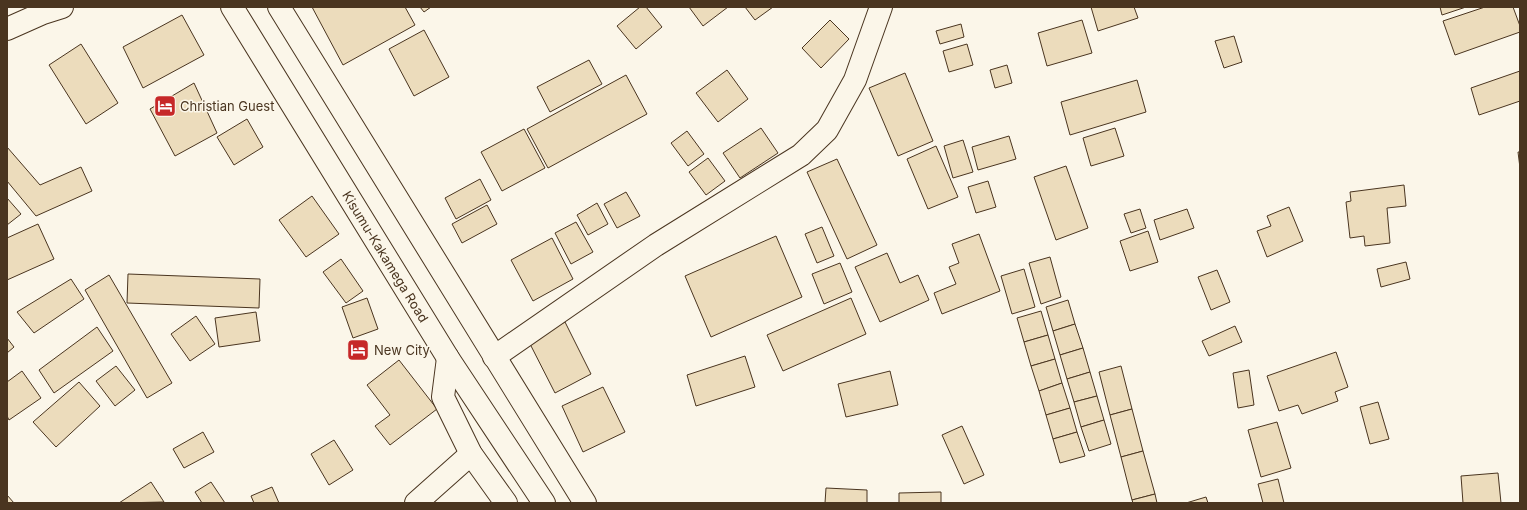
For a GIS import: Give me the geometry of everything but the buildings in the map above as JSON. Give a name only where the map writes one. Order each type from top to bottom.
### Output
[{"type":"main road","points":[[7,29],[43,13],[62,7]]},
{"type":"main road","name":"Kisumu-Kakamega Road","points":[[232,7],[448,358],[544,503]]},
{"type":"main road","points":[[279,7],[585,503]]},
{"type":"main road","points":[[494,357],[656,245],[769,176],[805,151],[827,130],[855,80],[881,7]]},
{"type":"main road","points":[[448,358],[443,397],[470,454],[506,503]]},
{"type":"main road","points":[[416,503],[470,454]]},
{"type":"place","name":"Christian Guest","points":[[165,106]]},
{"type":"place","name":"New City","points":[[358,350]]}]
